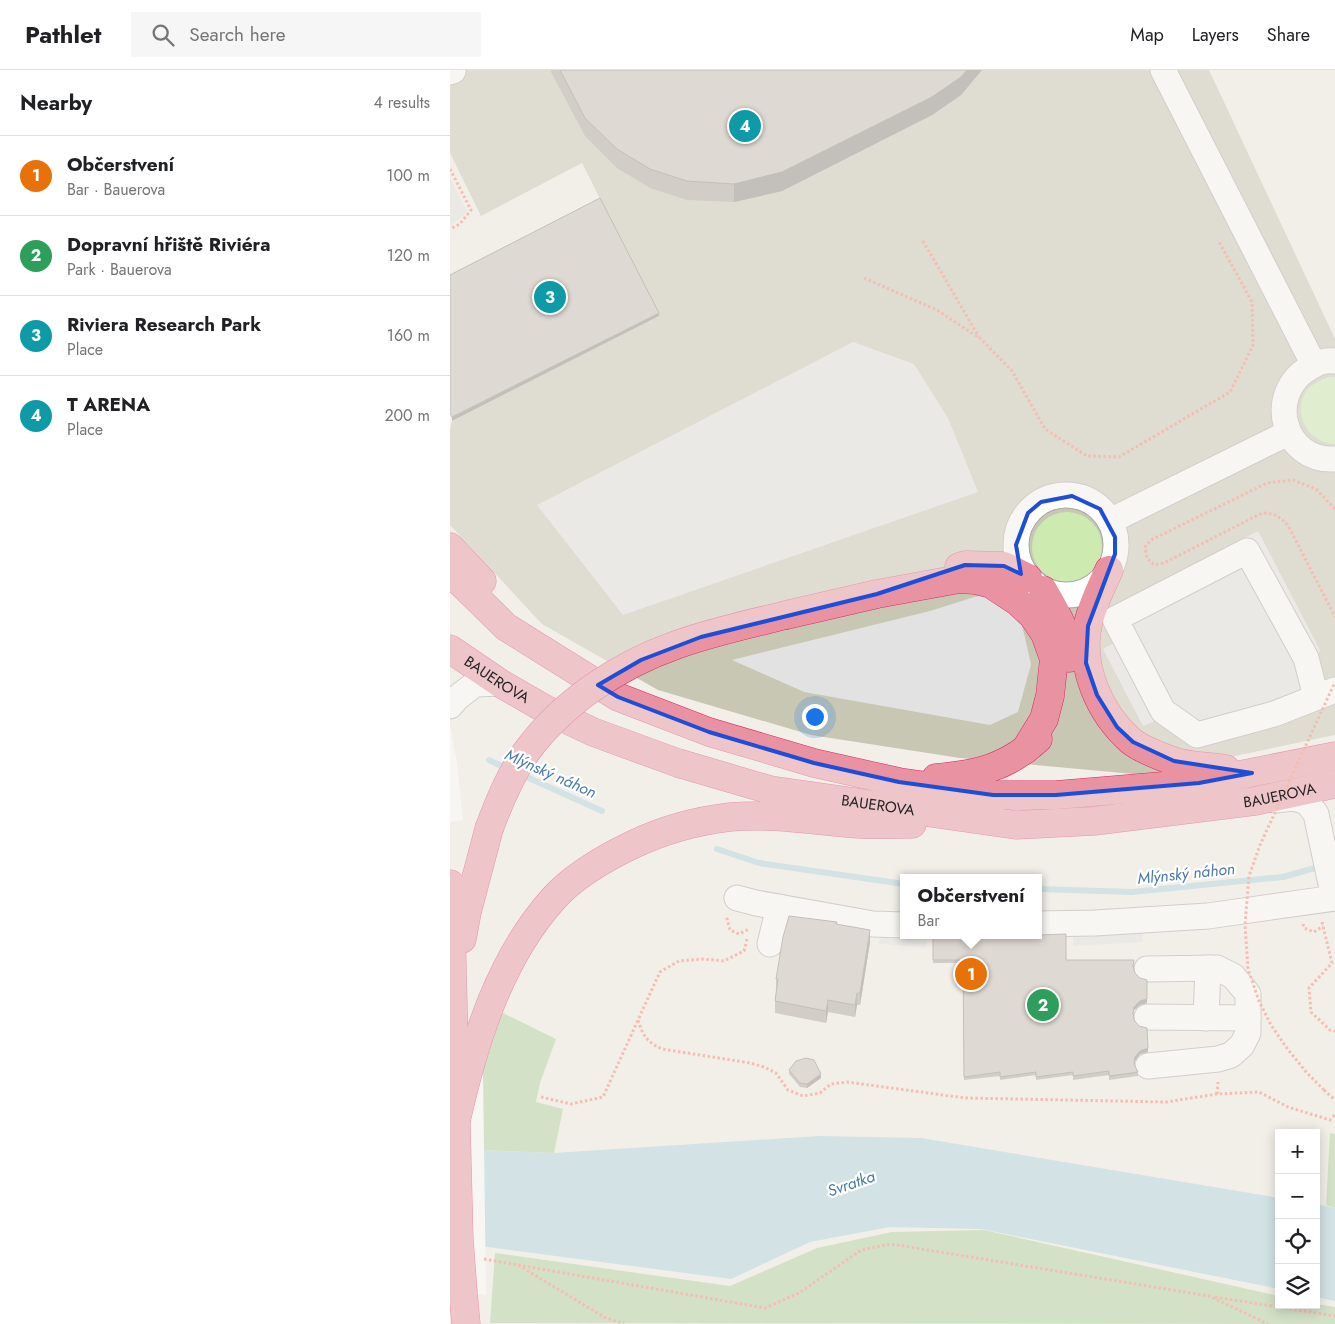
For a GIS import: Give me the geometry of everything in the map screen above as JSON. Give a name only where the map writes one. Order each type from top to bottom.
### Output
[{"type":"highway","points":[[450,547],[558,660]]},
{"type":"highway","points":[[877,594],[965,565],[1004,566],[1036,584],[1060,620],[1069,648],[1070,677],[1064,705],[1053,724],[1025,750],[1000,765],[959,776],[900,782]]},
{"type":"highway","points":[[1109,570],[1094,604],[1088,626],[1086,663],[1097,694],[1117,727],[1133,742],[1174,761],[1252,773]]},
{"type":"highway","name":"BAUEROVA","points":[[450,572],[506,627],[618,697],[709,732],[814,763],[900,782]]},
{"type":"highway","points":[[453,1005],[467,912],[489,829],[511,778],[527,752],[550,725],[593,688],[626,667],[676,644],[786,615],[877,594],[958,579],[976,580],[991,584],[1018,602],[1032,616],[1045,634],[1054,659],[1050,696],[1044,719],[1025,750]]},
{"type":"highway","name":"BAUEROVA","points":[[450,649],[500,683],[546,709],[593,732],[678,763],[770,790],[1016,825],[1094,821],[1255,801],[1335,784]]},
{"type":"highway","points":[[900,782],[993,794],[1056,795],[1199,783],[1335,756]]},
{"type":"highway","points":[[462,1069],[512,959],[531,927],[556,897],[581,875],[612,855],[651,836],[696,822],[732,817],[775,816],[860,824],[1016,825]]},
{"type":"highway","points":[[450,884],[453,1005],[462,1069],[456,1121],[459,1230],[466,1324]]},
{"type":"street","points":[[1163,70],[1324,363],[1300,373],[1290,386],[1284,401],[1284,417],[1288,433],[1298,446],[1311,455],[1327,460],[1335,459]]},
{"type":"street","points":[[1110,521],[1288,433]]},
{"type":"street","points":[[1056,496],[1072,496],[1088,500],[1100,509],[1110,521],[1115,537],[1115,554],[1109,570],[1100,582],[1087,590],[1073,595],[1058,595],[1036,584],[1019,563],[1016,545],[1019,528],[1028,513],[1041,502],[1056,496]]},
{"type":"street","points":[[1247,551],[1306,658],[1329,690],[1274,714],[1197,736],[1163,711],[1114,619],[1247,551]]},
{"type":"street","points":[[450,706],[475,684],[500,683]]},
{"type":"street","points":[[1316,814],[1320,806],[1335,794]]},
{"type":"street","points":[[1042,924],[1095,923],[1208,916],[1330,895],[1316,814],[1307,802],[1294,798],[1255,801]]},
{"type":"street","points":[[770,944],[757,903],[873,924],[900,925]]},
{"type":"street","points":[[1206,1018],[1208,968]]},
{"type":"street","points":[[1147,969],[1217,968],[1233,976],[1248,994],[1248,1033],[1242,1045],[1231,1055],[1218,1059],[1148,1066]]},
{"type":"street","points":[[1147,1017],[1248,1018]]},
{"type":"path","points":[[450,169],[471,210],[460,224],[450,229]]},
{"type":"path","points":[[864,278],[937,310],[981,339],[1012,371],[1044,429],[1087,456],[1119,457],[1230,392],[1253,345],[1252,302],[1218,240]]},
{"type":"path","points":[[923,241],[981,339]]},
{"type":"path","points":[[1335,509],[1316,489],[1301,483],[1293,480],[1266,483],[1151,540],[1145,547],[1147,558],[1154,565],[1164,563],[1262,513],[1273,513],[1282,518],[1289,527],[1335,617]]},
{"type":"path","points":[[1329,690],[1260,845],[1250,876],[1245,924],[1248,969],[1259,1001],[1286,1048],[1307,1073],[1335,1100]]},
{"type":"path","points":[[1330,895],[1323,926],[1334,964],[1309,988],[1310,1012],[1330,1030],[1335,1031]]},
{"type":"path","points":[[541,1097],[571,1104],[603,1097],[660,972],[679,961],[702,959],[724,961],[744,951],[757,903]]},
{"type":"path","points":[[638,1020],[642,1032],[649,1043],[662,1050],[750,1063],[764,1067],[776,1073],[788,1090],[803,1096],[820,1092],[831,1084],[847,1082],[966,1098],[1166,1102],[1218,1094],[1259,1092],[1288,1107],[1330,1120],[1335,1114]]},
{"type":"path","points":[[479,1258],[766,1308],[799,1293],[860,1250],[891,1244],[1335,1316]]},
{"type":"path","points":[[518,1265],[604,1317],[624,1324]]},
{"type":"path","points":[[1209,1296],[1268,1324]]},
{"type":"highlighted area","points":[[1072,496],[1100,509],[1115,537],[1115,554],[1088,626],[1086,663],[1097,695],[1117,727],[1133,742],[1174,761],[1252,773],[1199,783],[1056,795],[993,795],[899,782],[814,763],[709,732],[618,697],[598,685],[641,660],[701,637],[877,594],[965,565],[1004,566],[1021,574],[1016,545],[1028,513],[1041,502]]},
{"type":"shaded area","points":[[450,70],[1209,70],[1335,339],[1335,735],[1144,775],[960,758],[811,735],[658,690],[542,624],[450,525],[450,429],[452,421],[659,316],[582,163],[481,216],[450,153]]},
{"type":"shaded area","points":[[450,178],[467,211],[460,219],[450,225]]},
{"type":"shaded area","points":[[853,342],[914,364],[948,418],[978,492],[623,615],[537,505]]},
{"type":"shaded area","points":[[1258,531],[1320,650],[1303,713],[1206,743],[1157,720],[1143,726],[1103,649],[1117,641],[1115,605]]},
{"type":"shaded area","points":[[984,594],[1021,621],[1031,664],[1018,712],[990,725],[804,692],[732,660],[930,611]]},
{"type":"shaded area","points":[[1142,920],[1143,942],[1073,946],[1073,923]]},
{"type":"shaded area","points":[[882,924],[900,933],[900,939],[927,939],[926,947],[879,944]]},
{"type":"green space","points":[[1329,377],[1335,377],[1335,444],[1325,443],[1310,432],[1305,425],[1301,407],[1308,389]]},
{"type":"green space","points":[[1067,512],[1086,518],[1096,528],[1102,547],[1096,566],[1086,576],[1067,582],[1048,576],[1038,566],[1032,547],[1038,528],[1048,518]]},
{"type":"green space","points":[[499,1011],[556,1039],[540,1083],[536,1102],[563,1109],[554,1153],[450,1149],[450,1067],[483,1072],[483,1062]]},
{"type":"green space","points":[[1330,1133],[1335,1134],[1335,1208],[1326,1205]]},
{"type":"green space","points":[[984,1230],[1275,1295],[1275,1309],[1320,1309],[1320,1305],[1335,1307],[1335,1324],[490,1323],[495,1253],[730,1286],[817,1248],[892,1232]]},
{"type":"water","name":"Svratka","points":[[819,1136],[921,1138],[1275,1197],[1275,1288],[981,1229],[890,1227],[810,1242],[731,1279],[450,1242],[450,1149],[554,1153]]},
{"type":"water","points":[[1320,1205],[1335,1208],[1335,1301],[1320,1298]]},
{"type":"pier","points":[[450,725],[457,764],[463,820],[450,822]]},
{"type":"pier","points":[[450,1067],[483,1072],[486,1295],[450,1290]]},
{"type":"building","points":[[560,70],[967,70],[961,77],[932,97],[782,172],[734,184],[687,181],[650,169],[617,149],[585,118]]},
{"type":"building","points":[[600,198],[659,313],[452,417],[450,413],[450,275]]},
{"type":"building","points":[[789,916],[837,922],[836,924],[870,930],[860,993],[857,993],[855,1005],[828,1000],[826,1011],[775,1001],[778,979],[776,979],[783,937]]},
{"type":"building","points":[[1066,934],[1066,960],[1134,960],[1135,973],[1140,978],[1147,980],[1147,999],[1140,1001],[1134,1007],[1133,1013],[1134,1020],[1139,1026],[1147,1028],[1148,1048],[1140,1051],[1135,1057],[1134,1064],[1138,1072],[1109,1076],[1109,1071],[1073,1076],[1073,1072],[1036,1077],[1036,1072],[1000,1077],[1000,1072],[964,1077],[963,960],[933,960],[933,939],[1042,939],[1042,935]]},
{"type":"building","points":[[806,1058],[814,1060],[821,1074],[807,1084],[800,1083],[789,1070],[796,1061]]},
{"type":"waterway","name":"Mlýnský náhon","points":[[489,760],[508,769]]},
{"type":"waterway","name":"Mlýnský náhon","points":[[520,774],[602,811]]},
{"type":"waterway","name":"Mlýnský náhon","points":[[717,849],[759,863],[900,883]]},
{"type":"waterway","name":"Mlýnský náhon","points":[[1042,889],[1132,892],[1283,877],[1322,866]]},
{"type":"place","name":"T ARENA","points":[[745,126]]},
{"type":"place","name":"Riviera Research Park","points":[[550,297]]},
{"type":"place","name":"Občerstvení","points":[[971,974]]},
{"type":"place","name":"Dopravní hřiště Riviéra","points":[[1043,1005]]}]
